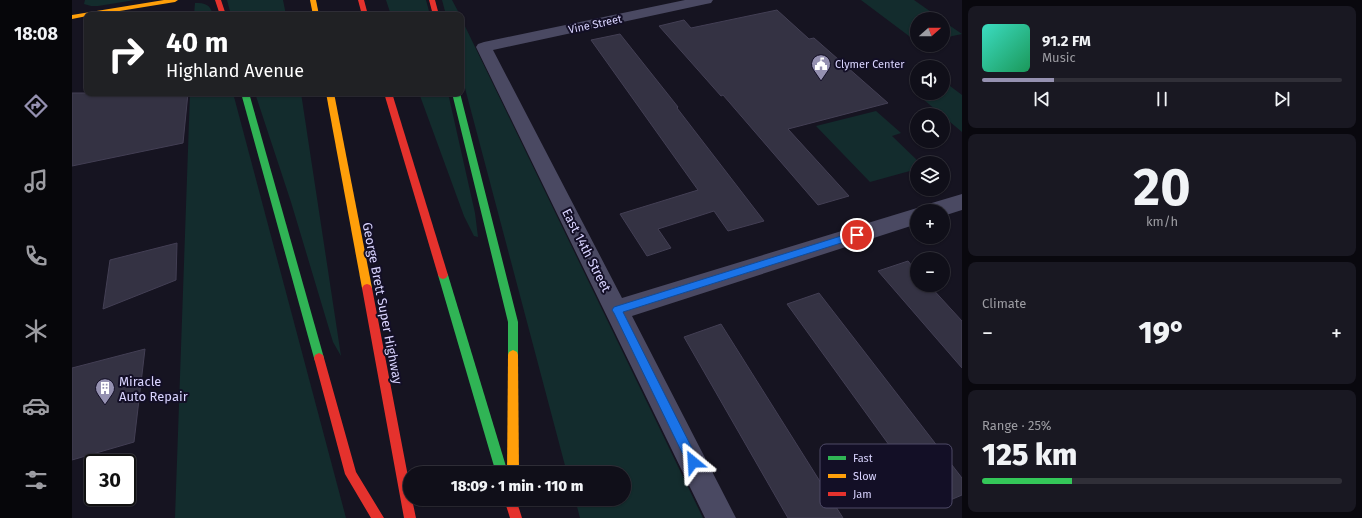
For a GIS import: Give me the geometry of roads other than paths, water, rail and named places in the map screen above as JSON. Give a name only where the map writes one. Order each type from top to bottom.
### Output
[{"type":"main road","points":[[102,12],[175,0]]},
{"type":"main road","points":[[218,0],[222,12]]},
{"type":"main road","points":[[361,0],[364,12]]},
{"type":"main road","points":[[432,0],[435,12]]},
{"type":"main road","points":[[72,17],[84,15]]},
{"type":"main road","points":[[246,96],[351,474],[378,518]]},
{"type":"main road","name":"George Brett Super Highway","points":[[331,96],[410,518]]},
{"type":"main road","points":[[389,96],[500,466]]},
{"type":"main road","points":[[457,96],[513,322],[513,466]]},
{"type":"street","name":"Vine Street","points":[[484,47],[706,0]]},
{"type":"street","name":"East 14th Street","points":[[484,47],[721,518]]},
{"type":"street","points":[[950,206],[962,202]]},
{"type":"street","points":[[617,310],[910,218]]},
{"type":"place","name":"Clymer Center","points":[[821,81]]},
{"type":"place","name":"Miracle Auto Repair","points":[[105,405]]}]
